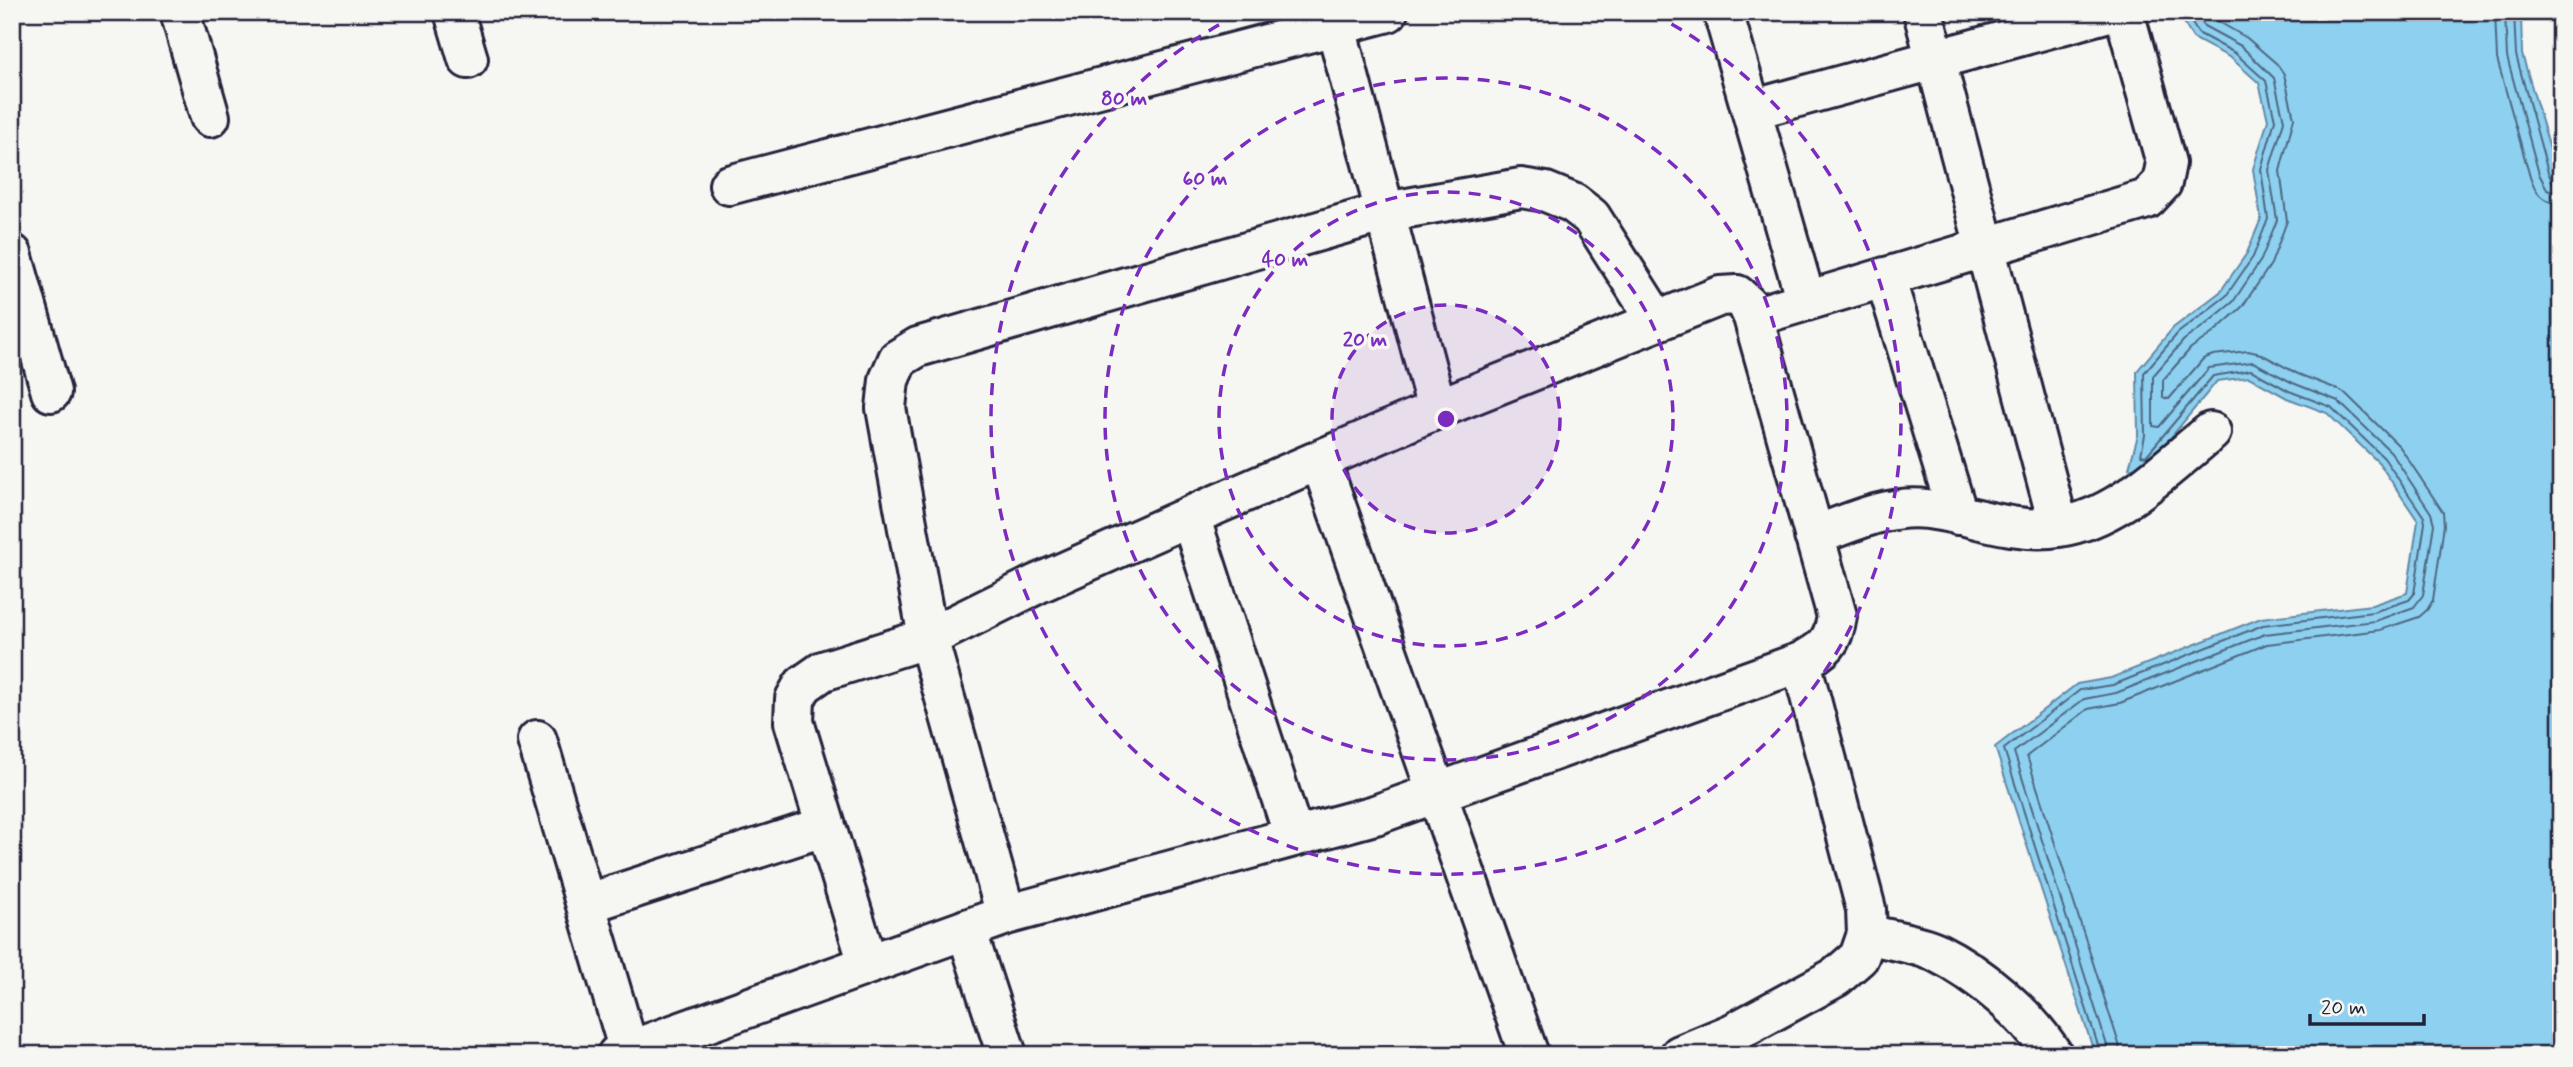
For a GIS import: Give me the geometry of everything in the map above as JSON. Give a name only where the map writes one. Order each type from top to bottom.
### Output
[{"type":"street","points":[[180,12],[210,117]]},
{"type":"street","points":[[454,12],[468,59]]},
{"type":"street","points":[[729,186],[1334,19],[1388,12]]},
{"type":"street","points":[[1723,12],[1806,301]]},
{"type":"street","points":[[1923,12],[2059,527]]},
{"type":"street","points":[[1751,110],[2109,12]]},
{"type":"street","points":[[1752,317],[2147,199],[2162,183],[2166,163],[2124,12]]},
{"type":"street","points":[[1334,19],[1437,410]]},
{"type":"street","points":[[1006,915],[928,638],[886,408],[889,380],[898,359],[918,347],[1385,212],[1521,188],[1546,192],[1573,204],[1591,217],[1657,321]]},
{"type":"street","points":[[12,254],[51,392]]},
{"type":"street","points":[[1885,278],[1958,516]]},
{"type":"street","points":[[537,740],[586,904],[623,1053],[1006,915],[1376,815],[1438,793],[1801,662],[1821,651],[1834,635],[1837,615],[1747,304],[1737,295],[1720,296],[1657,321],[1437,410],[1190,516],[1037,584],[928,638],[823,671],[803,685],[795,699],[794,722],[868,964]]},
{"type":"street","points":[[1814,536],[1877,513],[1925,509],[2022,528],[2059,527],[2095,516],[2122,503],[2211,432]]},
{"type":"street","points":[[1320,460],[1529,1055]]},
{"type":"street","points":[[1190,516],[1294,837]]},
{"type":"street","points":[[1681,1055],[1733,1033],[1836,976],[1859,957],[1867,934],[1866,909],[1801,662]]},
{"type":"street","points":[[586,904],[826,827]]},
{"type":"street","points":[[966,929],[1007,1055]]},
{"type":"street","points":[[1867,934],[1933,951],[1986,982],[2045,1041],[2053,1055]]},
{"type":"water","points":[[2177,12],[2521,12],[2522,54],[2561,186],[2561,1055],[2095,1055],[1995,747],[2077,684],[2111,678],[2261,618],[2372,605],[2407,593],[2418,521],[2379,463],[2327,413],[2287,398],[2249,377],[2217,381],[2145,469],[2129,468],[2138,435],[2137,371],[2173,328],[2220,292],[2247,253],[2261,219],[2253,169],[2268,120],[2259,83],[2231,58],[2193,38]]}]
